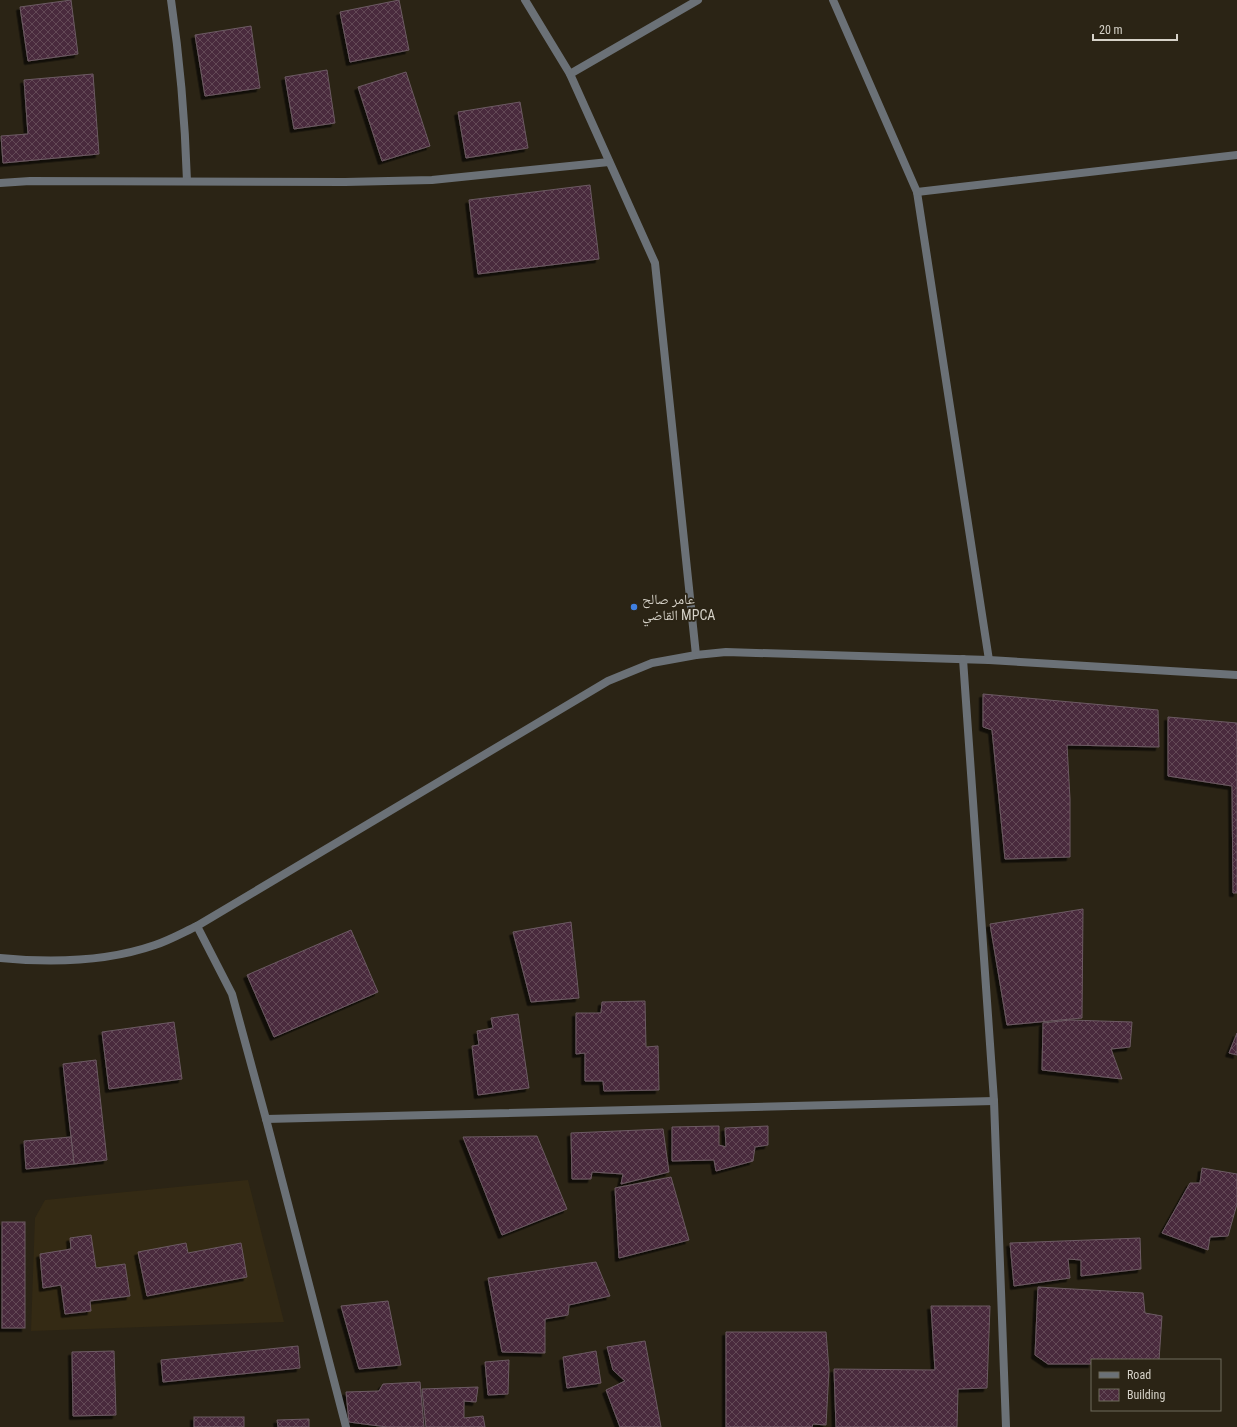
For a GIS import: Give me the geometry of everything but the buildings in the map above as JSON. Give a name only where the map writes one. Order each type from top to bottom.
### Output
[{"type":"street","points":[[171,0],[185,118],[187,181]]},
{"type":"street","points":[[525,0],[570,74],[655,263],[696,655]]},
{"type":"street","points":[[570,74],[698,0]]},
{"type":"street","points":[[833,0],[917,192],[989,660]]},
{"type":"street","points":[[917,192],[1237,155]]},
{"type":"street","points":[[0,183],[30,181],[345,182],[432,180],[609,162]]},
{"type":"street","points":[[0,958],[58,961],[104,958],[156,945],[197,926],[608,681],[652,663],[696,655],[726,652],[989,660],[1237,676]]},
{"type":"street","points":[[963,659],[994,1101],[1006,1427]]},
{"type":"street","points":[[197,926],[232,994],[346,1427]]},
{"type":"street","points":[[266,1119],[994,1101]]},
{"type":"shaded area","points":[[248,1180],[284,1322],[31,1331],[35,1218],[45,1200]]},
{"type":"place","name":"عامر صالح القاضي MPCA","points":[[634,607]]}]
